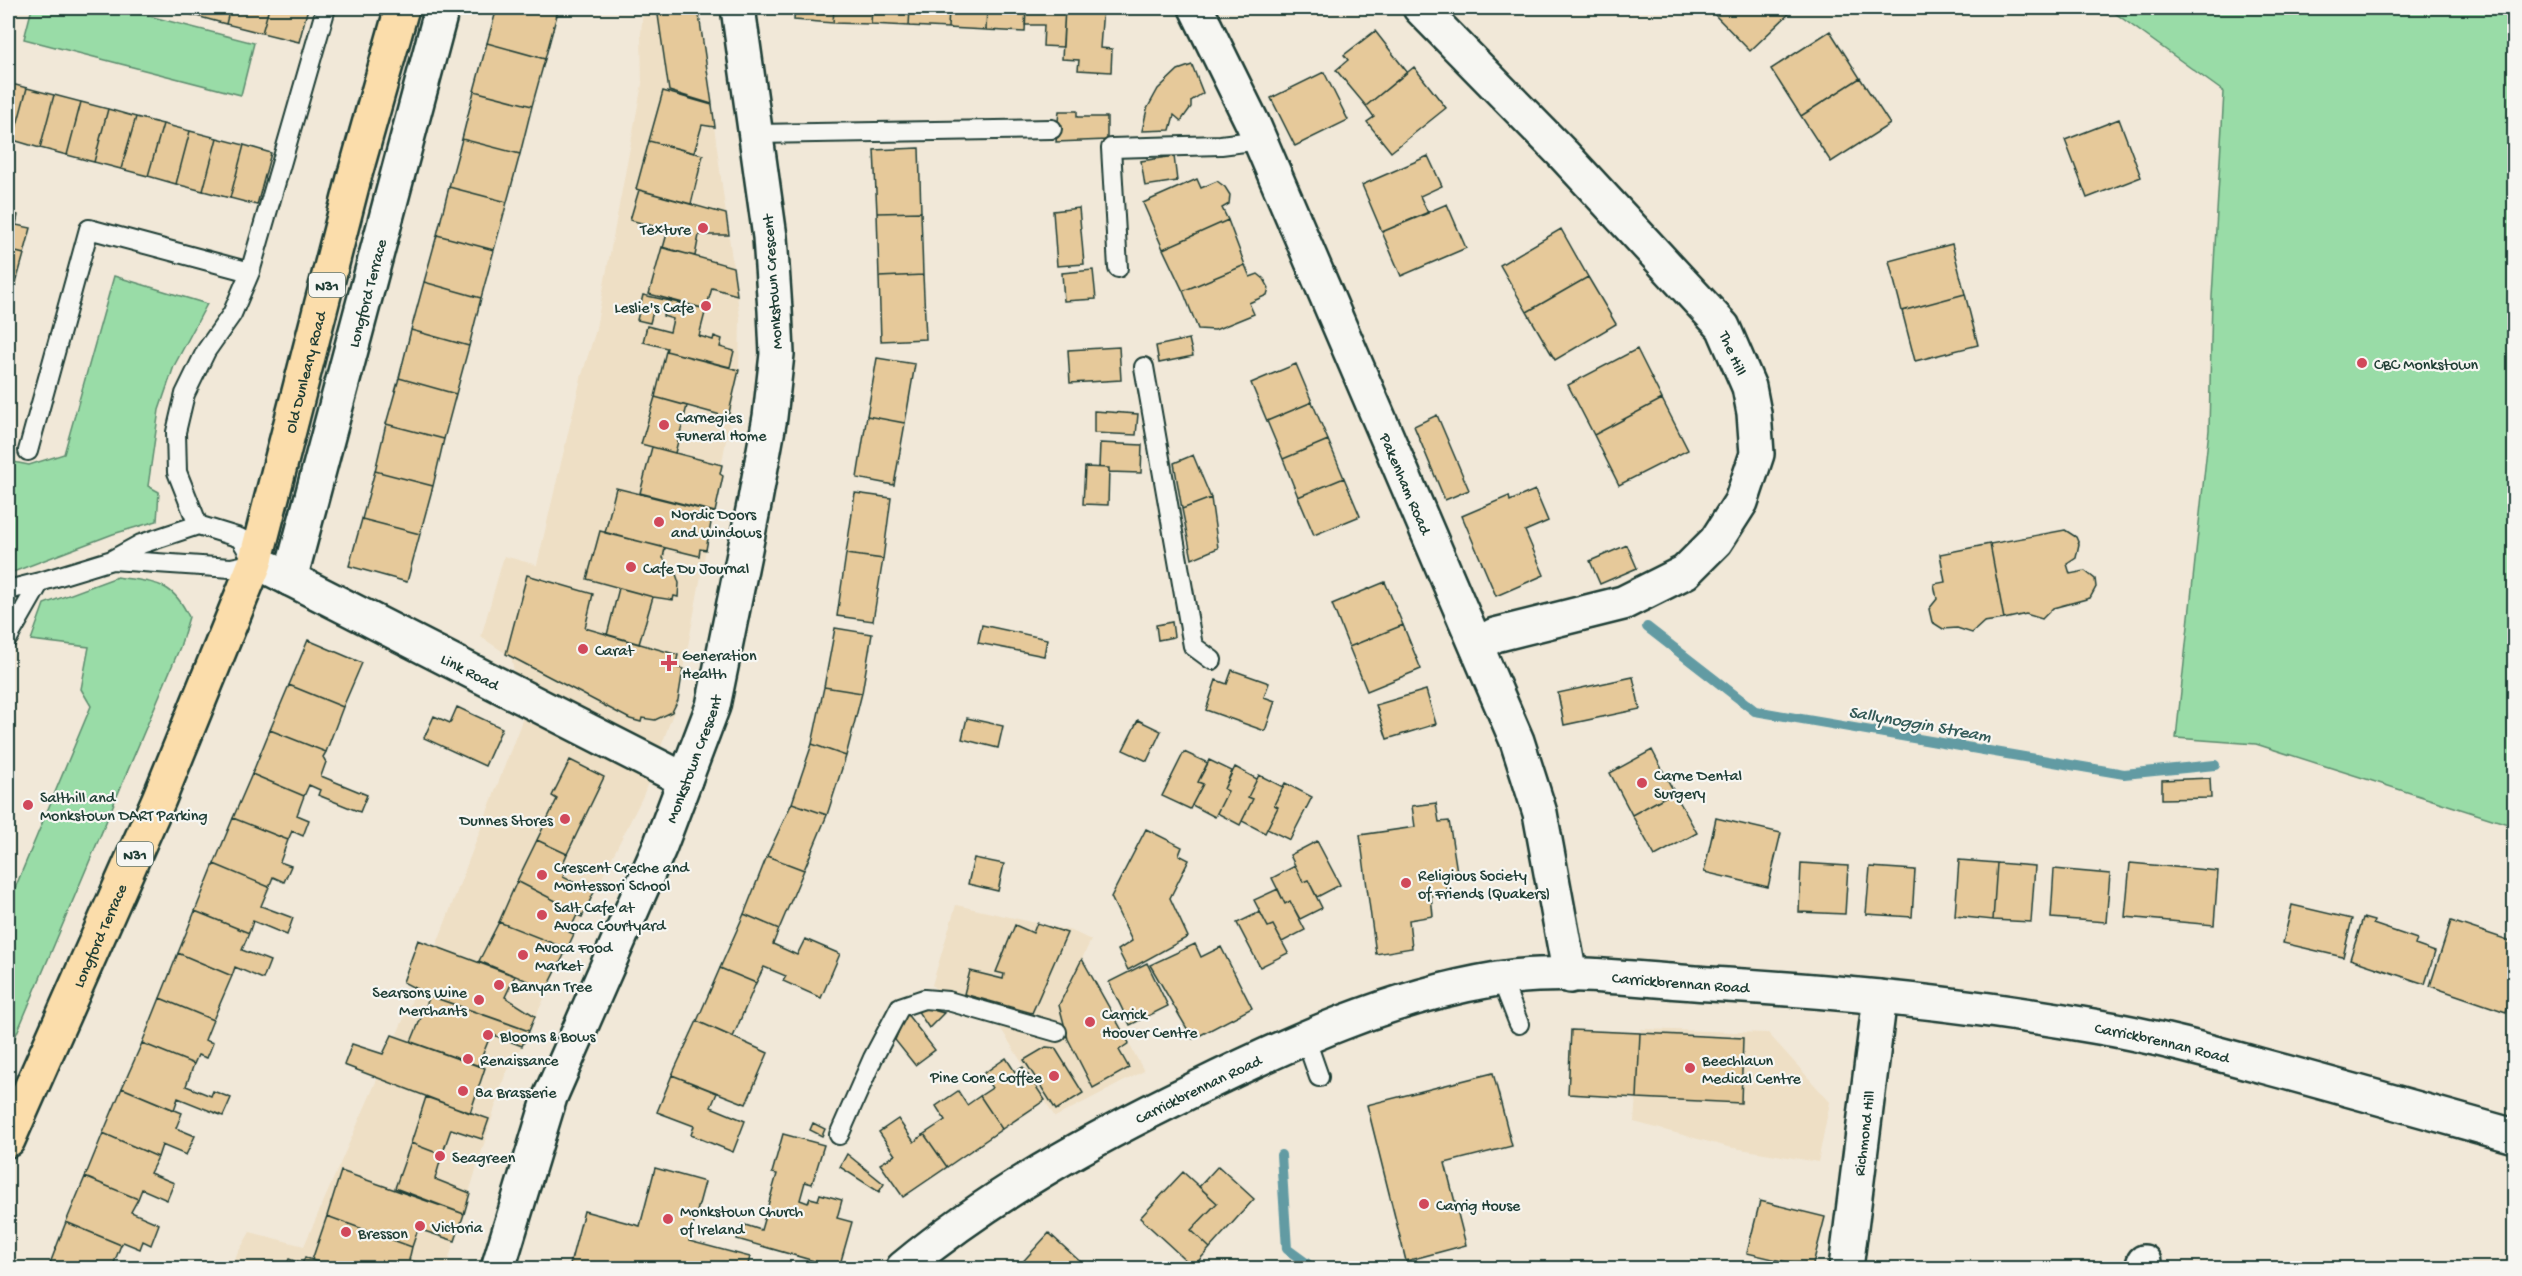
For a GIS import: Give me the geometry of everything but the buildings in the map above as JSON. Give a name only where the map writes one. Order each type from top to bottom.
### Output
[{"type":"highway","name":"Old Dunleary Road","points":[[255,564],[355,174],[402,8]]},
{"type":"highway","name":"Longford Terrace","points":[[8,1140],[159,799],[255,564]]},
{"type":"street","name":"Longford Terrace","points":[[290,579],[442,8]]},
{"type":"street","name":"Monkstown Crescent","points":[[498,1269],[550,1097],[660,846],[713,706],[761,469],[777,354],[770,237],[738,8]]},
{"type":"street","name":"Pakenham Road","points":[[1197,8],[1260,140],[1516,741],[1540,813],[1570,976]]},
{"type":"street","name":"The Hill","points":[[1420,8],[1563,154],[1723,327],[1749,387],[1754,413],[1757,454],[1741,502],[1716,541],[1685,572],[1623,603],[1495,635],[1477,645]]},
{"type":"street","name":"Link Road","points":[[255,564],[290,579],[686,780]]},
{"type":"street","name":"Carrickbrennan Road","points":[[903,1269],[964,1219],[1123,1124],[1305,1037],[1408,998],[1501,978],[1570,976],[1762,987],[1880,998],[2094,1026],[2203,1050],[2514,1136]]},
{"type":"street","name":"Richmond Hill","points":[[1846,1269],[1880,998]]},
{"type":"lane","points":[[198,525],[177,472],[176,432],[185,394],[206,351],[232,314],[250,272],[326,8]]},
{"type":"lane","points":[[756,134],[1052,129]]},
{"type":"lane","points":[[1118,268],[1111,148],[1221,145],[1260,140]]},
{"type":"lane","points":[[28,451],[89,229],[250,272]]},
{"type":"lane","points":[[1144,367],[1193,646],[1212,660]]},
{"type":"lane","points":[[8,590],[112,560],[141,544],[198,525],[240,538],[255,564],[231,568],[112,560]]},
{"type":"lane","points":[[8,638],[40,582]]},
{"type":"lane","points":[[1501,978],[1519,1024]]},
{"type":"lane","points":[[839,1135],[873,1058],[900,1007],[924,999],[948,1001],[1057,1032]]},
{"type":"lane","points":[[1305,1037],[1319,1077]]},
{"type":"shaded area","points":[[643,8],[698,8],[740,318],[739,370],[678,700],[643,796],[582,917],[522,1046],[505,1075],[446,1268],[229,1268],[250,1232],[304,1246],[440,936],[524,715],[511,657],[481,637],[504,556],[537,565],[581,378],[595,333],[642,84]]},
{"type":"shaded area","points":[[956,905],[1072,931],[1091,940],[1082,959],[1144,1071],[1055,1117],[992,1014],[948,1002],[932,985]]},
{"type":"shaded area","points":[[1641,1029],[1768,1033],[1830,1102],[1818,1162],[1728,1147],[1634,1122]]},
{"type":"green space","points":[[32,8],[118,8],[254,43],[241,95],[24,39]]},
{"type":"green space","name":"CBC Monkstown","points":[[2108,8],[2514,8],[2514,826],[2256,744],[2176,738],[2209,430],[2212,297],[2224,92]]},
{"type":"green space","points":[[114,276],[207,304],[174,366],[159,410],[148,486],[159,492],[157,521],[113,534],[8,574],[8,461],[29,465],[64,454]]},
{"type":"green space","points":[[117,577],[160,585],[169,590],[183,605],[189,617],[180,647],[8,1054],[8,905],[91,706],[81,689],[89,647],[31,640],[44,604]]},
{"type":"waterway","name":"Sallynoggin Stream","points":[[1647,627],[1755,711],[2124,774],[2215,765]]},
{"type":"waterway","points":[[1281,1155],[1287,1249],[1313,1268]]},
{"type":"place","name":"Texture","points":[[703,228]]},
{"type":"place","name":"Leslie's Cafe","points":[[706,306]]},
{"type":"place","name":"CBC Monkstown","points":[[2362,363]]},
{"type":"place","name":"Carnegies Funeral Home","points":[[664,425]]},
{"type":"place","name":"Nordic Doors and Windows","points":[[659,522]]},
{"type":"place","name":"Cafe Du Journal","points":[[631,567]]},
{"type":"place","name":"Carat","points":[[583,649]]},
{"type":"place","name":"Generation Health","points":[[669,663]]},
{"type":"place","name":"Carne Dental Surgery","points":[[1642,783]]},
{"type":"place","name":"Salthill and Monkstown DART Parking","points":[[28,805]]},
{"type":"place","name":"Dunnes Stores","points":[[565,819]]},
{"type":"place","name":"Crescent Creche and Montessori School","points":[[542,875]]},
{"type":"place","name":"Religious Society of Friends (Quakers)","points":[[1406,883]]},
{"type":"place","name":"Salt Cafe at Avoca Courtyard","points":[[542,915]]},
{"type":"place","name":"Avoca Food Market","points":[[523,955]]},
{"type":"place","name":"Banyan Tree","points":[[499,985]]},
{"type":"place","name":"Searsons Wine Merchants","points":[[479,1000]]},
{"type":"place","name":"Carrick Hoover Centre","points":[[1090,1022]]},
{"type":"place","name":"Blooms & Bows","points":[[488,1035]]},
{"type":"place","name":"Renaissance","points":[[468,1059]]},
{"type":"place","name":"Beechlawn Medical Centre","points":[[1690,1068]]},
{"type":"place","name":"Pine Cone Coffee","points":[[1054,1076]]},
{"type":"place","name":"8a Brasserie","points":[[463,1091]]},
{"type":"place","name":"Seagreen","points":[[440,1156]]},
{"type":"place","name":"Carrig House","points":[[1424,1204]]},
{"type":"place","name":"Monkstown Church of Ireland","points":[[668,1219]]},
{"type":"place","name":"Victoria","points":[[420,1226]]},
{"type":"place","name":"Bresson","points":[[346,1232]]}]
